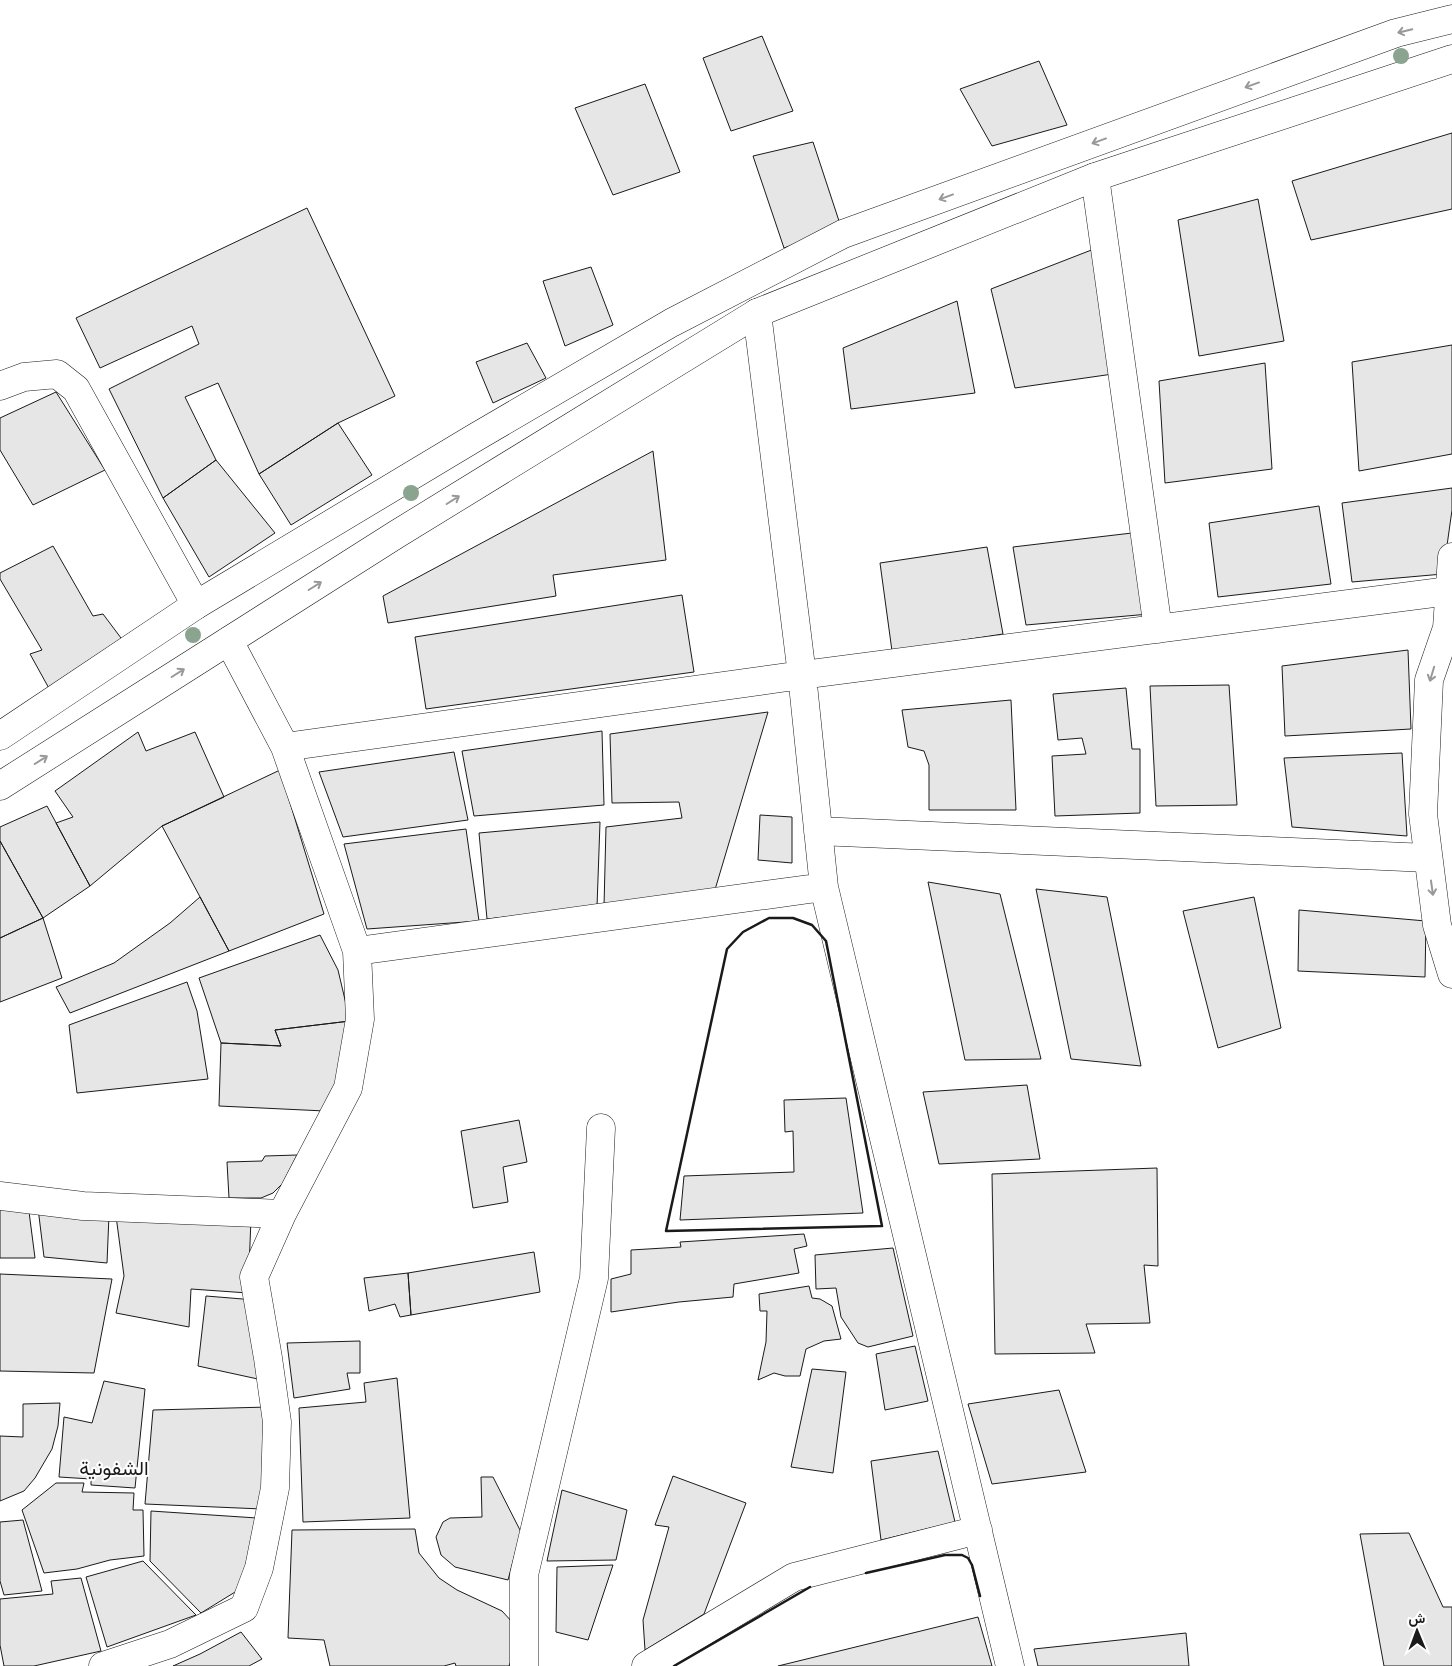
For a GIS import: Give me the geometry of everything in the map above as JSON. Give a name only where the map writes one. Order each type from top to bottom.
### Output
[{"type":"street","points":[[0,736],[196,605],[468,442],[670,323],[843,234],[1396,33],[1452,19]]},
{"type":"street","points":[[0,786],[397,534],[757,313],[1095,178],[1452,59]]},
{"type":"street","points":[[1095,178],[1158,629]]},
{"type":"street","points":[[757,313],[802,675],[824,887],[1010,1666]]},
{"type":"street","points":[[0,386],[24,377],[57,374],[76,389],[196,605]]},
{"type":"street","points":[[1452,558],[1449,592],[1450,632],[1429,680],[1423,814],[1437,925],[1452,974]]},
{"type":"street","points":[[285,747],[802,675],[1449,592]]},
{"type":"street","points":[[103,1666],[170,1644],[244,1608],[259,1568],[274,1488],[277,1422],[254,1277],[282,1214],[348,1088],[360,1019],[357,951],[285,747],[229,641]]},
{"type":"street","points":[[818,831],[1428,858]]},
{"type":"street","points":[[357,951],[824,887]]},
{"type":"street","points":[[524,1666],[524,1574],[594,1278],[601,1128]]},
{"type":"street","points":[[0,1196],[83,1206],[282,1214]]},
{"type":"street","points":[[646,1666],[794,1578],[978,1530]]},
{"type":"building","points":[[762,36],[793,111],[731,131],[703,58]]},
{"type":"building","points":[[1039,61],[1067,125],[992,146],[960,89]]},
{"type":"building","points":[[645,84],[680,172],[613,195],[575,108]]},
{"type":"building","points":[[1452,133],[1452,209],[1311,240],[1292,181]]},
{"type":"building","points":[[813,142],[841,227],[784,248],[753,156]]},
{"type":"building","points":[[1258,199],[1284,341],[1199,356],[1178,220]]},
{"type":"building","points":[[307,208],[395,396],[338,423],[259,474],[218,383],[185,397],[216,460],[163,498],[109,389],[199,344],[192,326],[100,368],[76,318]]},
{"type":"building","points":[[1094,249],[1113,374],[1015,388],[991,289]]},
{"type":"building","points":[[591,267],[613,325],[565,346],[543,281]]},
{"type":"building","points":[[957,301],[975,393],[851,409],[843,348]]},
{"type":"building","points":[[527,343],[546,378],[493,403],[476,362]]},
{"type":"building","points":[[1452,345],[1452,454],[1359,471],[1352,362]]},
{"type":"building","points":[[1265,363],[1272,469],[1165,483],[1159,381]]},
{"type":"building","points":[[56,392],[105,470],[33,505],[0,450],[0,418]]},
{"type":"building","points":[[338,423],[372,475],[291,525],[259,474]]},
{"type":"building","points":[[653,451],[666,560],[553,575],[556,596],[388,623],[383,596]]},
{"type":"building","points":[[216,460],[275,533],[209,577],[163,498]]},
{"type":"building","points":[[1452,488],[1452,510],[1443,574],[1352,582],[1342,503]]},
{"type":"building","points":[[1319,506],[1331,584],[1218,597],[1209,523]]},
{"type":"building","points":[[1132,533],[1149,614],[1026,625],[1013,547]]},
{"type":"building","points":[[53,546],[93,616],[103,614],[124,642],[51,692],[30,654],[42,650],[0,579],[0,573]]},
{"type":"building","points":[[987,547],[1003,634],[892,651],[880,563]]},
{"type":"building","points":[[682,595],[694,672],[426,709],[415,637]]},
{"type":"building","points":[[1408,650],[1411,729],[1285,736],[1282,666]]},
{"type":"building","points":[[1229,685],[1237,805],[1156,806],[1150,686]]},
{"type":"building","points":[[1126,688],[1132,749],[1140,749],[1140,813],[1055,816],[1052,756],[1086,754],[1082,738],[1058,740],[1053,694]]},
{"type":"building","points":[[1011,700],[1016,810],[929,810],[929,765],[924,751],[908,747],[902,710]]},
{"type":"building","points":[[768,712],[714,893],[604,906],[606,827],[682,818],[679,802],[612,803],[610,734]]},
{"type":"building","points":[[602,731],[604,805],[474,816],[462,751]]},
{"type":"building","points":[[138,732],[146,751],[195,732],[224,797],[162,826],[90,886],[56,823],[73,817],[55,791]]},
{"type":"building","points":[[454,752],[468,820],[343,837],[319,772]]},
{"type":"building","points":[[1402,753],[1407,836],[1292,827],[1284,758]]},
{"type":"building","points":[[280,770],[324,914],[229,951],[162,826]]},
{"type":"building","points":[[47,806],[90,886],[43,918],[0,841],[0,827]]},
{"type":"building","points":[[760,815],[792,817],[792,863],[758,860]]},
{"type":"building","points":[[600,822],[597,907],[487,919],[479,833]]},
{"type":"building","points":[[466,829],[479,921],[367,929],[344,844]]},
{"type":"building","points":[[0,841],[43,918],[0,938]]},
{"type":"building","points":[[928,882],[1000,894],[1041,1059],[965,1060]]},
{"type":"building","points":[[1036,889],[1107,897],[1141,1066],[1071,1059]]},
{"type":"building","points":[[200,897],[229,951],[70,1013],[56,987],[114,963],[170,923]]},
{"type":"building","points":[[1254,897],[1281,1028],[1218,1048],[1183,911]]},
{"type":"building","points":[[1299,910],[1426,921],[1425,977],[1298,971]]},
{"type":"building","points":[[43,918],[62,978],[0,1002],[0,938]]},
{"type":"building","points":[[320,935],[338,970],[350,1021],[275,1030],[281,1046],[221,1043],[199,978]]},
{"type":"building","points":[[187,982],[197,1011],[208,1079],[77,1093],[69,1025]]},
{"type":"building","points":[[350,1021],[337,1089],[325,1111],[219,1106],[221,1043],[281,1046],[275,1030]]},
{"type":"building","points":[[1027,1085],[1040,1159],[939,1164],[923,1092]]},
{"type":"building","points":[[846,1098],[863,1213],[680,1220],[684,1176],[794,1172],[793,1131],[785,1132],[784,1100]]},
{"type":"building","points":[[519,1120],[527,1162],[503,1167],[508,1202],[473,1208],[461,1131]]},
{"type":"building","points":[[297,1155],[283,1183],[273,1193],[261,1198],[229,1198],[227,1162],[262,1161],[265,1156]]},
{"type":"building","points":[[1157,1168],[1158,1266],[1144,1265],[1150,1323],[1086,1324],[1095,1353],[995,1354],[992,1174]]},
{"type":"building","points":[[0,1202],[28,1204],[35,1258],[0,1258]]},
{"type":"building","points":[[38,1208],[109,1215],[107,1263],[44,1257]]},
{"type":"building","points":[[116,1216],[251,1219],[248,1293],[191,1289],[189,1327],[116,1313],[124,1276]]},
{"type":"building","points":[[804,1234],[807,1246],[794,1249],[799,1273],[734,1284],[733,1297],[679,1302],[611,1312],[611,1279],[631,1274],[631,1250],[681,1247],[680,1242]]},
{"type":"building","points":[[893,1248],[913,1336],[868,1347],[858,1343],[841,1317],[836,1288],[816,1289],[815,1255]]},
{"type":"building","points":[[534,1252],[540,1292],[411,1315],[408,1273]]},
{"type":"building","points":[[408,1273],[411,1315],[400,1317],[395,1304],[369,1311],[364,1278]]},
{"type":"building","points":[[0,1274],[112,1279],[94,1373],[0,1371]]},
{"type":"building","points":[[809,1286],[812,1298],[820,1299],[832,1306],[841,1339],[824,1341],[806,1349],[800,1376],[785,1376],[774,1373],[758,1380],[766,1342],[767,1311],[760,1311],[759,1294]]},
{"type":"building","points":[[206,1296],[255,1300],[267,1381],[198,1366]]},
{"type":"building","points":[[360,1341],[360,1373],[347,1373],[350,1389],[294,1398],[287,1343]]},
{"type":"building","points":[[915,1346],[928,1401],[885,1410],[876,1354]]},
{"type":"building","points":[[812,1369],[846,1372],[833,1473],[791,1467]]},
{"type":"building","points":[[397,1378],[410,1518],[303,1522],[299,1408],[366,1402],[364,1383]]},
{"type":"building","points":[[104,1381],[145,1389],[135,1488],[91,1485],[91,1479],[59,1477],[64,1417],[92,1423]]},
{"type":"building","points":[[1059,1390],[1086,1472],[992,1484],[968,1404]]},
{"type":"building","points":[[60,1403],[58,1426],[52,1449],[35,1478],[24,1491],[0,1501],[0,1436],[23,1437],[23,1404]]},
{"type":"building","points":[[269,1407],[262,1509],[145,1504],[153,1410]]},
{"type":"building","points":[[938,1451],[955,1522],[881,1540],[871,1461]]},
{"type":"building","points":[[673,1476],[746,1503],[704,1614],[645,1650],[643,1620],[669,1527],[655,1525]]},
{"type":"building","points":[[481,1477],[493,1477],[521,1532],[508,1580],[455,1567],[441,1555],[436,1537],[443,1522],[450,1518],[482,1517]]},
{"type":"building","points":[[56,1483],[84,1483],[82,1492],[134,1493],[133,1510],[143,1510],[144,1556],[110,1560],[77,1569],[44,1573],[22,1510]]},
{"type":"building","points":[[562,1490],[627,1510],[616,1560],[547,1561]]},
{"type":"building","points":[[151,1511],[257,1518],[240,1589],[201,1613],[150,1561]]},
{"type":"building","points":[[23,1520],[42,1591],[4,1595],[0,1581],[0,1522]]},
{"type":"building","points":[[415,1529],[419,1553],[439,1578],[457,1590],[502,1611],[514,1624],[514,1654],[509,1666],[456,1666],[455,1663],[444,1666],[330,1666],[324,1640],[288,1638],[292,1530]]},
{"type":"building","points":[[1409,1533],[1443,1607],[1452,1607],[1452,1666],[1384,1666],[1360,1534]]},
{"type":"building","points":[[143,1561],[196,1615],[107,1647],[86,1577]]},
{"type":"building","points":[[613,1565],[588,1640],[556,1632],[557,1567]]},
{"type":"building","points":[[81,1578],[101,1651],[34,1666],[4,1666],[0,1645],[0,1599],[53,1594],[51,1581]]},
{"type":"building","points":[[978,1617],[992,1666],[778,1666]]},
{"type":"building","points":[[241,1632],[262,1659],[249,1666],[173,1666],[200,1654]]},
{"type":"building","points":[[1186,1633],[1189,1666],[1038,1666],[1034,1649]]},
{"type":"wall","points":[[769,918],[793,918],[812,925],[826,941],[882,1226],[666,1231],[727,949],[743,932],[769,918]]},
{"type":"wall","points":[[866,1573],[945,1555],[962,1555],[968,1558],[972,1565],[980,1596]]},
{"type":"wall","points":[[674,1666],[810,1587]]},
{"type":"district","name":"الشفونية","points":[[114,1468]]}]
